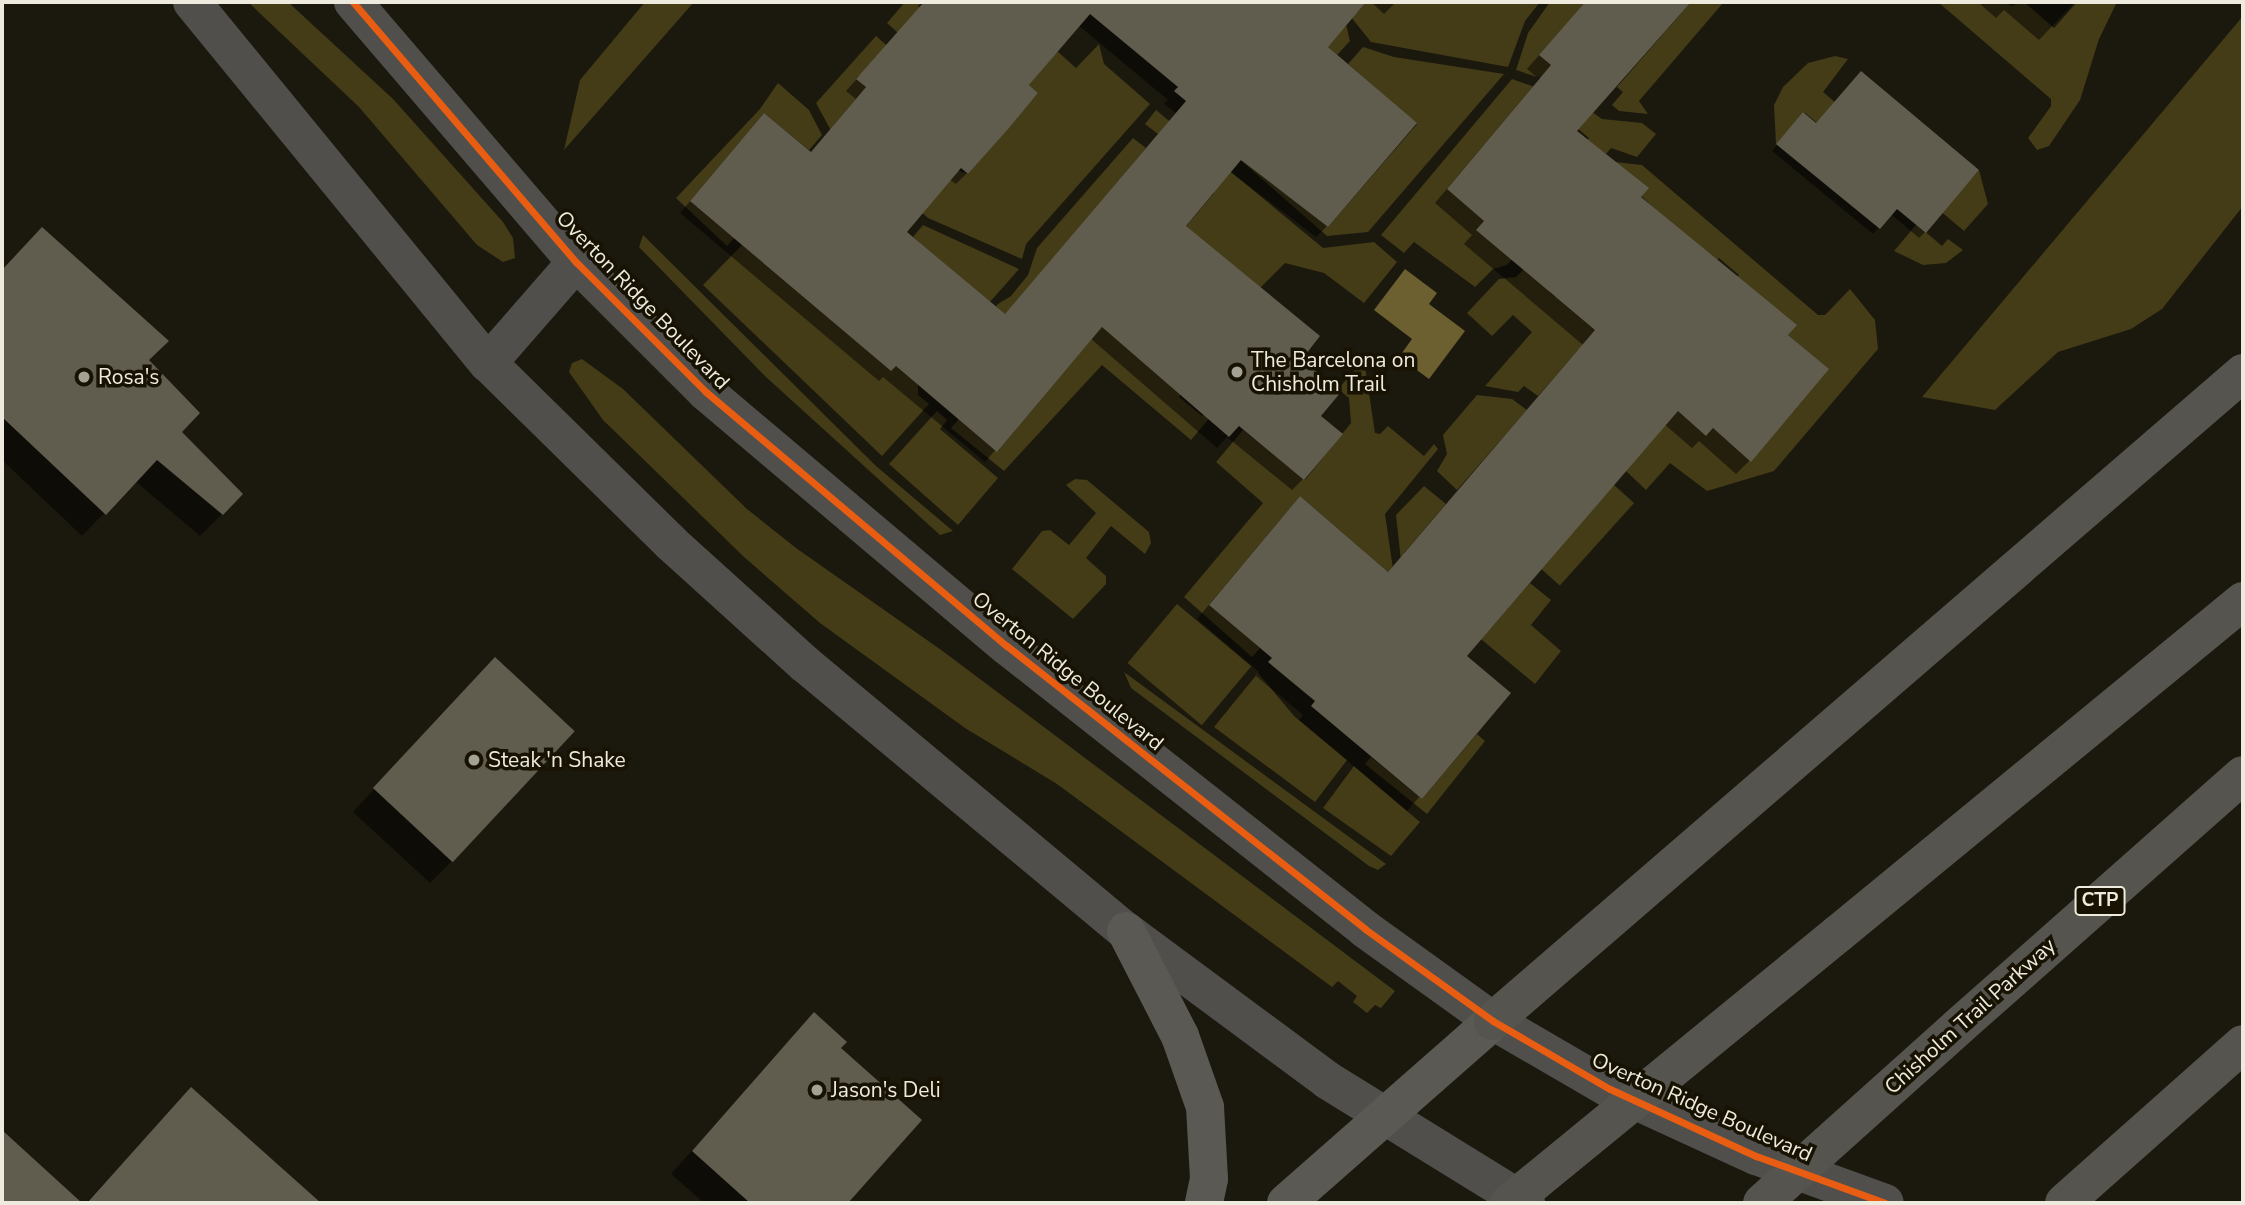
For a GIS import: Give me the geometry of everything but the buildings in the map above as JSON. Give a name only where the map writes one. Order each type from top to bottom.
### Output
[{"type":"highway","points":[[1493,1021],[2243,373]]},
{"type":"highway","points":[[1509,1203],[2243,601]]},
{"type":"highway","name":"Chisholm Trail Parkway","points":[[1762,1203],[2243,775]]},
{"type":"highway","points":[[2064,1203],[2243,1044]]},
{"type":"main road","points":[[1126,931],[1180,1036],[1205,1107],[1209,1179],[1203,1203]]},
{"type":"main road","points":[[1286,1203],[1385,1119],[1493,1021]]},
{"type":"street","points":[[192,2],[488,363],[671,543],[805,664],[1126,931],[1385,1119],[1526,1203]]},
{"type":"street","name":"Overton Ridge Boulevard","points":[[353,2],[576,262],[706,392],[883,544],[1365,929],[1493,1021],[1610,1089],[1756,1156],[1885,1203]]},
{"type":"street","points":[[488,363],[576,262]]},
{"type":"shaded area","points":[[248,2],[288,2],[393,99],[503,222],[513,238],[515,258],[503,262],[477,245],[359,107]]},
{"type":"shaded area","points":[[645,2],[694,2],[564,150],[580,80]]},
{"type":"shaded area","points":[[905,2],[922,2],[918,6],[925,12],[907,41],[887,23]]},
{"type":"shaded area","points":[[1289,2],[1323,2],[1345,20],[1350,41],[1337,55],[1309,30],[1314,24]]},
{"type":"shaded area","points":[[1339,2],[1358,11],[1366,2],[1540,2],[1525,21],[1508,67],[1371,42]]},
{"type":"shaded area","points":[[1550,2],[1585,2],[1540,55],[1574,83],[1570,88],[1516,70],[1528,33]]},
{"type":"shaded area","points":[[1691,2],[1723,3],[1639,101],[1648,114],[1619,111],[1612,105],[1623,92],[1617,87]]},
{"type":"shaded area","points":[[1938,2],[2006,2],[2011,6],[2024,2],[2054,28],[2077,2],[2117,2],[2099,39],[2080,100],[2049,146],[2037,150],[2028,138],[2051,106],[2051,99]]},
{"type":"shaded area","points":[[2243,16],[2243,206],[2162,309],[2131,329],[2058,352],[1995,410],[1922,397]]},
{"type":"shaded area","points":[[876,36],[892,50],[856,78],[866,87],[834,125],[968,174],[1038,93],[1029,85],[1057,51],[1076,68],[1099,44],[1104,64],[1150,104],[1026,244],[1022,259],[928,218],[835,138],[816,103]]},
{"type":"shaded area","points":[[1363,47],[1394,57],[1504,74],[1368,232],[1327,236],[1214,137],[1328,227],[1417,124],[1348,64]]},
{"type":"shaded area","points":[[1835,56],[1848,59],[1823,92],[1952,201],[1979,170],[1988,204],[1964,231],[1938,209],[1921,228],[1942,246],[1948,239],[1963,250],[1946,263],[1923,265],[1894,251],[1926,213],[1804,112],[1776,144],[1774,105],[1783,87],[1808,63]]},
{"type":"shaded area","points":[[1512,79],[1578,102],[1602,119],[1642,123],[1656,134],[1637,157],[1611,148],[1606,154],[1585,143],[1589,138],[1570,122],[1447,189],[1484,221],[1477,230],[1513,258],[1507,265],[1493,269],[1475,287],[1414,242],[1404,253],[1381,235]]},
{"type":"shaded area","points":[[778,83],[809,110],[822,135],[809,150],[764,113],[690,201],[734,238],[727,246],[676,198],[760,109]]},
{"type":"shaded area","points":[[1156,110],[1323,248],[1374,242],[1397,262],[1364,303],[1324,273],[1285,263],[1260,288],[1179,397],[1202,416],[1226,386],[1217,409],[1191,440],[1102,365],[1004,471],[951,428],[959,419],[998,451],[1214,193],[1176,148],[1145,124]]},
{"type":"shaded area","points":[[1133,138],[1146,148],[954,375],[935,376],[998,304],[1011,296],[1028,275],[1037,248]]},
{"type":"shaded area","points":[[1615,162],[1642,165],[1818,315],[1825,315],[1850,289],[1875,320],[1878,349],[1774,471],[1707,491],[1670,463],[1646,490],[1626,471],[1578,350],[1538,396],[1524,386],[1518,392],[1485,386],[1532,332],[1513,315],[1492,336],[1467,313],[1499,279],[1516,277],[1525,268],[1554,285],[1549,292],[1555,297],[1564,288],[1706,436],[1713,428],[1751,461],[1828,369],[1788,335],[1796,325],[1730,286],[1739,275],[1719,258],[1710,268],[1680,230],[1641,197]]},
{"type":"shaded area","points":[[923,225],[1019,269],[918,383],[918,395],[929,404],[882,456],[703,285],[742,245],[891,371],[966,282],[913,237]]},
{"type":"shaded area","points":[[643,235],[876,466],[953,531],[940,535],[766,377],[639,247]]},
{"type":"shaded area","points":[[1405,269],[1437,293],[1429,304],[1465,331],[1429,379],[1399,357],[1412,339],[1374,310]]},
{"type":"shaded area","points":[[582,359],[623,389],[747,509],[796,548],[944,652],[1395,991],[1381,1008],[1375,1005],[1367,1013],[1353,1002],[1357,996],[1338,981],[1332,987],[1057,784],[965,728],[820,623],[744,557],[603,420],[569,372],[572,363]]},
{"type":"shaded area","points":[[1364,360],[1375,433],[1380,434],[1388,426],[1424,456],[1434,444],[1438,449],[1385,514],[1393,569],[1455,630],[1300,496],[1209,605],[1260,648],[1252,657],[1184,597],[1263,503],[1216,462],[1243,430],[1305,480],[1351,423],[1349,398],[1338,389]]},
{"type":"shaded area","points":[[1477,395],[1512,399],[1527,410],[1457,490],[1437,471],[1447,454],[1443,435]]},
{"type":"shaded area","points":[[937,411],[947,420],[940,429],[998,478],[958,525],[889,464]]},
{"type":"shaded area","points":[[1075,479],[1087,480],[1149,532],[1151,543],[1145,554],[1111,526],[1086,558],[1106,576],[1106,584],[1073,619],[1012,569],[1042,531],[1050,530],[1069,545],[1096,513],[1066,485]]},
{"type":"shaded area","points":[[1614,485],[1634,503],[1560,586],[1540,567]]},
{"type":"shaded area","points":[[1424,486],[1446,504],[1404,553],[1491,628],[1530,583],[1551,600],[1531,625],[1561,651],[1535,684],[1463,624],[1401,561],[1396,515]]},
{"type":"shaded area","points":[[1177,604],[1251,666],[1202,725],[1128,663]]},
{"type":"shaded area","points":[[1124,672],[1386,864],[1378,870],[1369,866],[1131,688]]},
{"type":"shaded area","points":[[1258,673],[1294,716],[1347,760],[1315,802],[1214,727]]},
{"type":"shaded area","points":[[1477,734],[1485,741],[1427,814],[1365,764],[1371,757],[1422,799]]},
{"type":"shaded area","points":[[1354,766],[1420,822],[1391,856],[1323,808]]},
{"type":"cycle path","points":[[353,2],[576,262],[706,392],[1007,646],[1365,929],[1493,1021],[1610,1089],[1756,1156],[1885,1203]]},
{"type":"place","name":"The Barcelona on Chisholm Trail","points":[[1237,372]]},
{"type":"place","name":"Rosa's","points":[[84,377]]},
{"type":"place","name":"Steak 'n Shake","points":[[474,760]]},
{"type":"place","name":"Jason's Deli","points":[[817,1090]]}]
